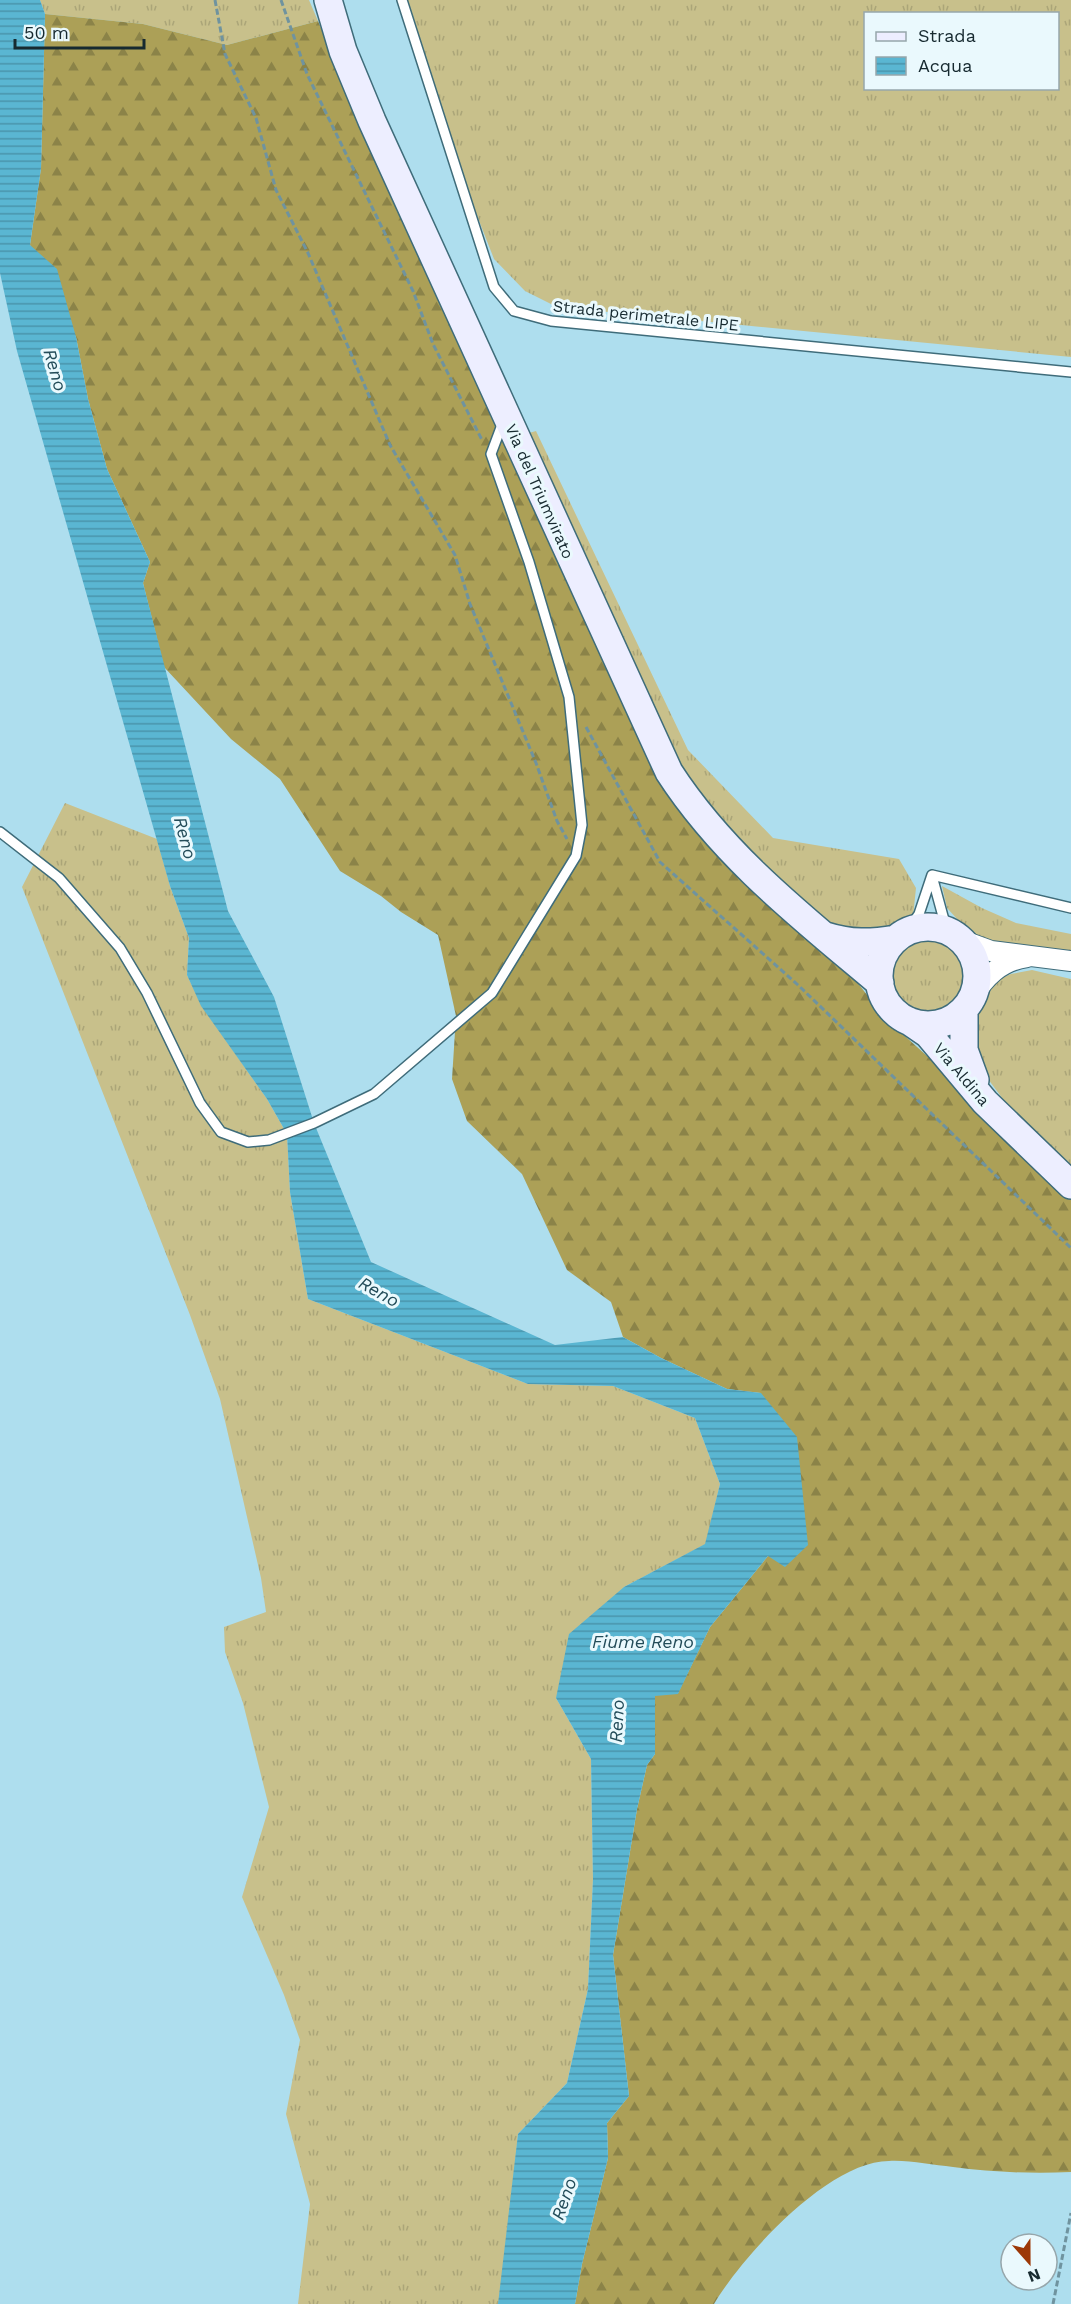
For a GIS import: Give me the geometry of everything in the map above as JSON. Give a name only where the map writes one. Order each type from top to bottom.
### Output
[{"type":"street","name":"Via del Triumvirato","points":[[328,0],[343,51],[372,121],[669,772],[691,805],[721,841],[767,886],[880,983]]},
{"type":"street","points":[[1030,957],[1004,964],[993,971],[952,1019],[938,1024],[908,1021],[889,1006],[880,983],[879,971],[882,959],[901,936],[919,928],[934,927],[991,951],[1071,961]]},
{"type":"street","name":"Via del Triumvirato","points":[[823,935],[843,942],[864,944],[901,936]]},
{"type":"street","points":[[954,936],[972,956],[977,974],[976,987],[967,1004]]},
{"type":"street","name":"Via Aldina","points":[[967,1004],[964,1050],[969,1066],[974,1078],[1014,1131]]},
{"type":"street","name":"Via Aldina","points":[[908,1021],[928,1034],[984,1102],[1071,1185]]},
{"type":"lane","name":"Strada perimetrale LIPE","points":[[402,0],[494,286],[514,311],[551,321],[1071,372]]},
{"type":"lane","points":[[0,832],[59,878],[120,948],[147,993],[200,1103],[221,1132],[248,1142],[268,1140],[314,1123],[374,1094],[492,993],[576,856],[582,825],[569,697],[529,562],[491,454],[506,416]]},
{"type":"lane","points":[[932,875],[1071,908]]},
{"type":"lane","points":[[932,875],[954,936]]},
{"type":"lane","points":[[901,936],[919,914],[932,875]]},
{"type":"path","points":[[215,0],[225,54],[256,118],[276,190],[308,253],[390,445],[455,555],[470,604],[536,763],[557,821],[576,856]]},
{"type":"path","points":[[281,0],[307,74],[413,291],[434,344],[476,430],[491,454]]},
{"type":"path","points":[[569,697],[660,861],[798,985],[1071,1248]]},
{"type":"path","points":[[1053,2304],[1071,2213]]},
{"type":"green space","points":[[40,0],[309,0],[318,21],[227,45],[143,24],[45,14]]},
{"type":"green space","points":[[406,0],[1071,0],[1071,357],[557,307],[525,291],[494,259],[462,177]]},
{"type":"green space","points":[[45,14],[143,24],[227,45],[318,21],[351,99],[453,319],[491,417],[516,459],[645,744],[850,973],[885,1018],[1071,1186],[1071,2172],[997,2171],[897,2161],[865,2165],[840,2176],[790,2214],[745,2261],[714,2304],[575,2304],[582,2264],[608,2158],[607,2123],[629,2096],[613,1955],[637,1809],[647,1765],[655,1754],[655,1695],[678,1693],[710,1627],[768,1556],[761,1393],[727,1389],[623,1337],[611,1302],[567,1270],[522,1174],[467,1121],[452,1079],[456,1016],[438,935],[340,871],[280,779],[231,739],[164,667],[143,583],[150,562],[107,469],[88,399],[76,337],[30,245],[41,168]]},
{"type":"green space","points":[[536,431],[688,750],[773,838],[899,859],[916,888],[913,917],[894,932],[837,930],[813,912],[745,849],[694,793],[654,716],[529,433]]},
{"type":"green space","points":[[65,803],[157,839],[170,886],[189,938],[187,975],[202,1006],[267,1099],[287,1134],[290,1192],[308,1299],[528,1384],[613,1386],[695,1418],[720,1484],[706,1544],[624,1587],[556,1698],[591,1759],[593,1879],[588,1989],[567,2083],[518,2134],[501,2304],[298,2304],[310,2204],[286,2114],[300,2040],[284,1995],[242,1897],[269,1807],[243,1703],[225,1652],[224,1627],[266,1612],[261,1578],[220,1399],[190,1315],[22,887]]},
{"type":"green space","points":[[942,886],[1016,923],[1071,934],[1071,956],[985,944],[969,932],[947,908]]},
{"type":"green space","points":[[928,937],[943,940],[955,948],[963,960],[966,975],[963,990],[955,1002],[943,1010],[928,1013],[913,1010],[901,1002],[893,990],[890,975],[893,960],[901,948],[913,940]]},
{"type":"green space","points":[[1032,970],[1071,979],[1071,1173],[1017,1118],[985,1075],[970,1032],[980,1003],[996,980]]},
{"type":"water","name":"Fiume Reno","points":[[0,0],[40,0],[45,14],[41,168],[30,245],[57,269],[76,337],[88,399],[107,469],[150,562],[143,583],[228,911],[274,997],[314,1123],[371,1262],[555,1345],[623,1337],[727,1389],[761,1393],[797,1437],[808,1545],[785,1567],[768,1556],[710,1627],[678,1694],[655,1696],[655,1754],[647,1765],[637,1809],[613,1955],[629,2096],[607,2123],[608,2158],[582,2264],[575,2304],[498,2304],[518,2134],[567,2083],[588,1989],[593,1879],[591,1759],[556,1698],[569,1634],[624,1587],[705,1544],[720,1484],[695,1418],[613,1386],[528,1384],[308,1299],[290,1192],[287,1134],[267,1099],[201,1006],[187,975],[189,938],[170,886],[17,351],[0,273]]},
{"type":"water label","name":"Reno","points":[[55,370]]},
{"type":"water label","name":"Reno","points":[[185,838]]},
{"type":"water label","name":"Reno","points":[[379,1292]]},
{"type":"water label","name":"Reno","points":[[617,1721]]},
{"type":"water label","name":"Reno","points":[[564,2199]]}]
